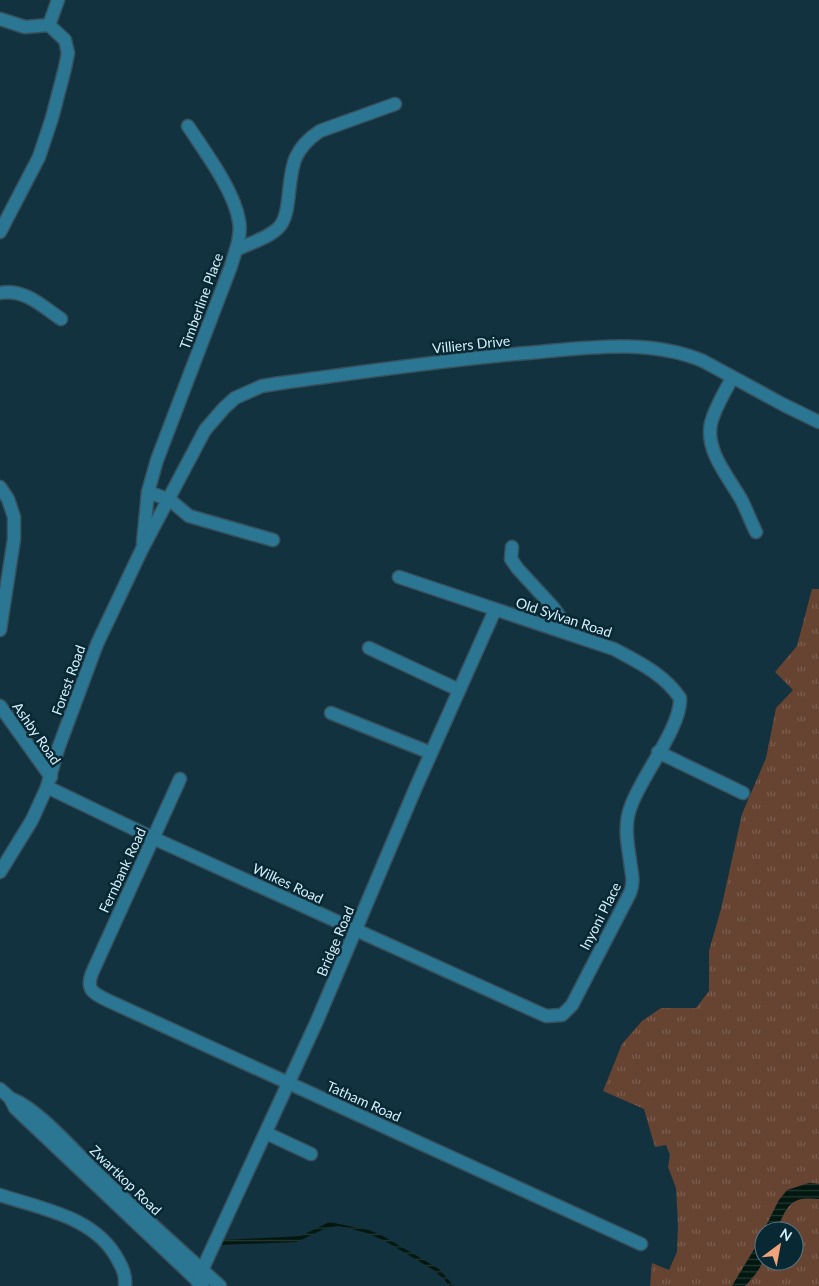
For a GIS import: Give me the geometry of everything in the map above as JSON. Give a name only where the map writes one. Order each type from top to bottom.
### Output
[{"type":"street","points":[[49,25],[58,0]]},
{"type":"street","points":[[0,19],[25,27],[49,25],[65,40],[68,52],[52,118],[39,156],[0,232]]},
{"type":"street","points":[[236,250],[266,236],[280,226],[285,217],[293,165],[302,146],[310,138],[327,128],[395,104]]},
{"type":"street","name":"Timberline Place","points":[[142,549],[148,492],[156,460],[231,266],[240,235],[239,221],[226,187],[188,126]]},
{"type":"street","points":[[0,293],[20,292],[61,319]]},
{"type":"street","name":"Villiers Drive","points":[[170,500],[201,438],[213,420],[235,398],[262,386],[437,362],[514,354],[616,347],[671,351],[689,356],[819,422]]},
{"type":"street","points":[[732,378],[716,408],[710,435],[720,465],[742,500],[756,532]]},
{"type":"street","points":[[0,487],[8,499],[14,517],[14,540],[0,630]]},
{"type":"street","points":[[148,492],[170,500],[189,516],[273,540]]},
{"type":"street","name":"Forest Road","points":[[0,872],[32,820],[48,782],[64,732],[97,644],[142,549],[170,500]]},
{"type":"street","points":[[512,547],[511,559],[553,606],[564,622],[563,631]]},
{"type":"street","name":"Old Sylvan Road","points":[[399,578],[614,649],[663,678],[675,691],[680,698],[679,713],[673,725]]},
{"type":"street","name":"Bridge Road","points":[[201,1279],[356,931],[431,753],[495,610]]},
{"type":"street","points":[[369,648],[459,690]]},
{"type":"street","name":"Ashby Road","points":[[0,706],[48,782]]},
{"type":"street","points":[[331,712],[431,753]]},
{"type":"street","name":"Inyoni Place","points":[[546,1016],[562,1016],[572,1005],[627,902],[633,885],[633,877],[627,842],[627,818],[636,792],[673,725]]},
{"type":"street","points":[[658,752],[743,793]]},
{"type":"street","name":"Fernbank Road","points":[[92,973],[180,779]]},
{"type":"street","name":"Wilkes Road","points":[[48,782],[153,838],[546,1016]]},
{"type":"street","name":"Tatham Road","points":[[92,973],[89,985],[91,990],[97,995],[641,1244]]},
{"type":"street","name":"Zwartkop Road","points":[[0,1089],[5,1102],[21,1103],[41,1120],[148,1222],[201,1279],[220,1286]]},
{"type":"street","points":[[266,1133],[311,1154]]},
{"type":"street","points":[[0,1195],[58,1213],[102,1238],[115,1254],[124,1273],[126,1286]]},
{"type":"green space","points":[[812,589],[819,589],[819,1184],[809,1183],[779,1200],[768,1221],[754,1221],[754,1250],[732,1286],[650,1286],[652,1263],[669,1270],[677,1252],[676,1188],[668,1167],[670,1155],[666,1145],[655,1147],[644,1109],[603,1091],[622,1044],[642,1021],[661,1008],[696,1008],[709,991],[709,951],[721,909],[742,814],[766,758],[776,708],[793,690],[775,672],[797,646]]},
{"type":"green space","points":[[797,1198],[819,1199],[819,1286],[745,1286],[756,1271],[804,1271],[804,1221],[780,1221]]},
{"type":"shaded area","points":[[809,1183],[819,1184],[819,1199],[809,1198],[796,1201],[786,1209],[781,1221],[768,1221],[779,1200],[787,1190]]},
{"type":"shaded area","points":[[329,1222],[369,1230],[383,1236],[439,1269],[454,1286],[449,1286],[432,1269],[385,1241],[367,1233],[339,1226],[326,1228],[297,1242],[220,1245],[222,1240],[301,1236]]},
{"type":"shaded area","points":[[754,1250],[754,1271],[757,1272],[745,1286],[732,1286]]}]
